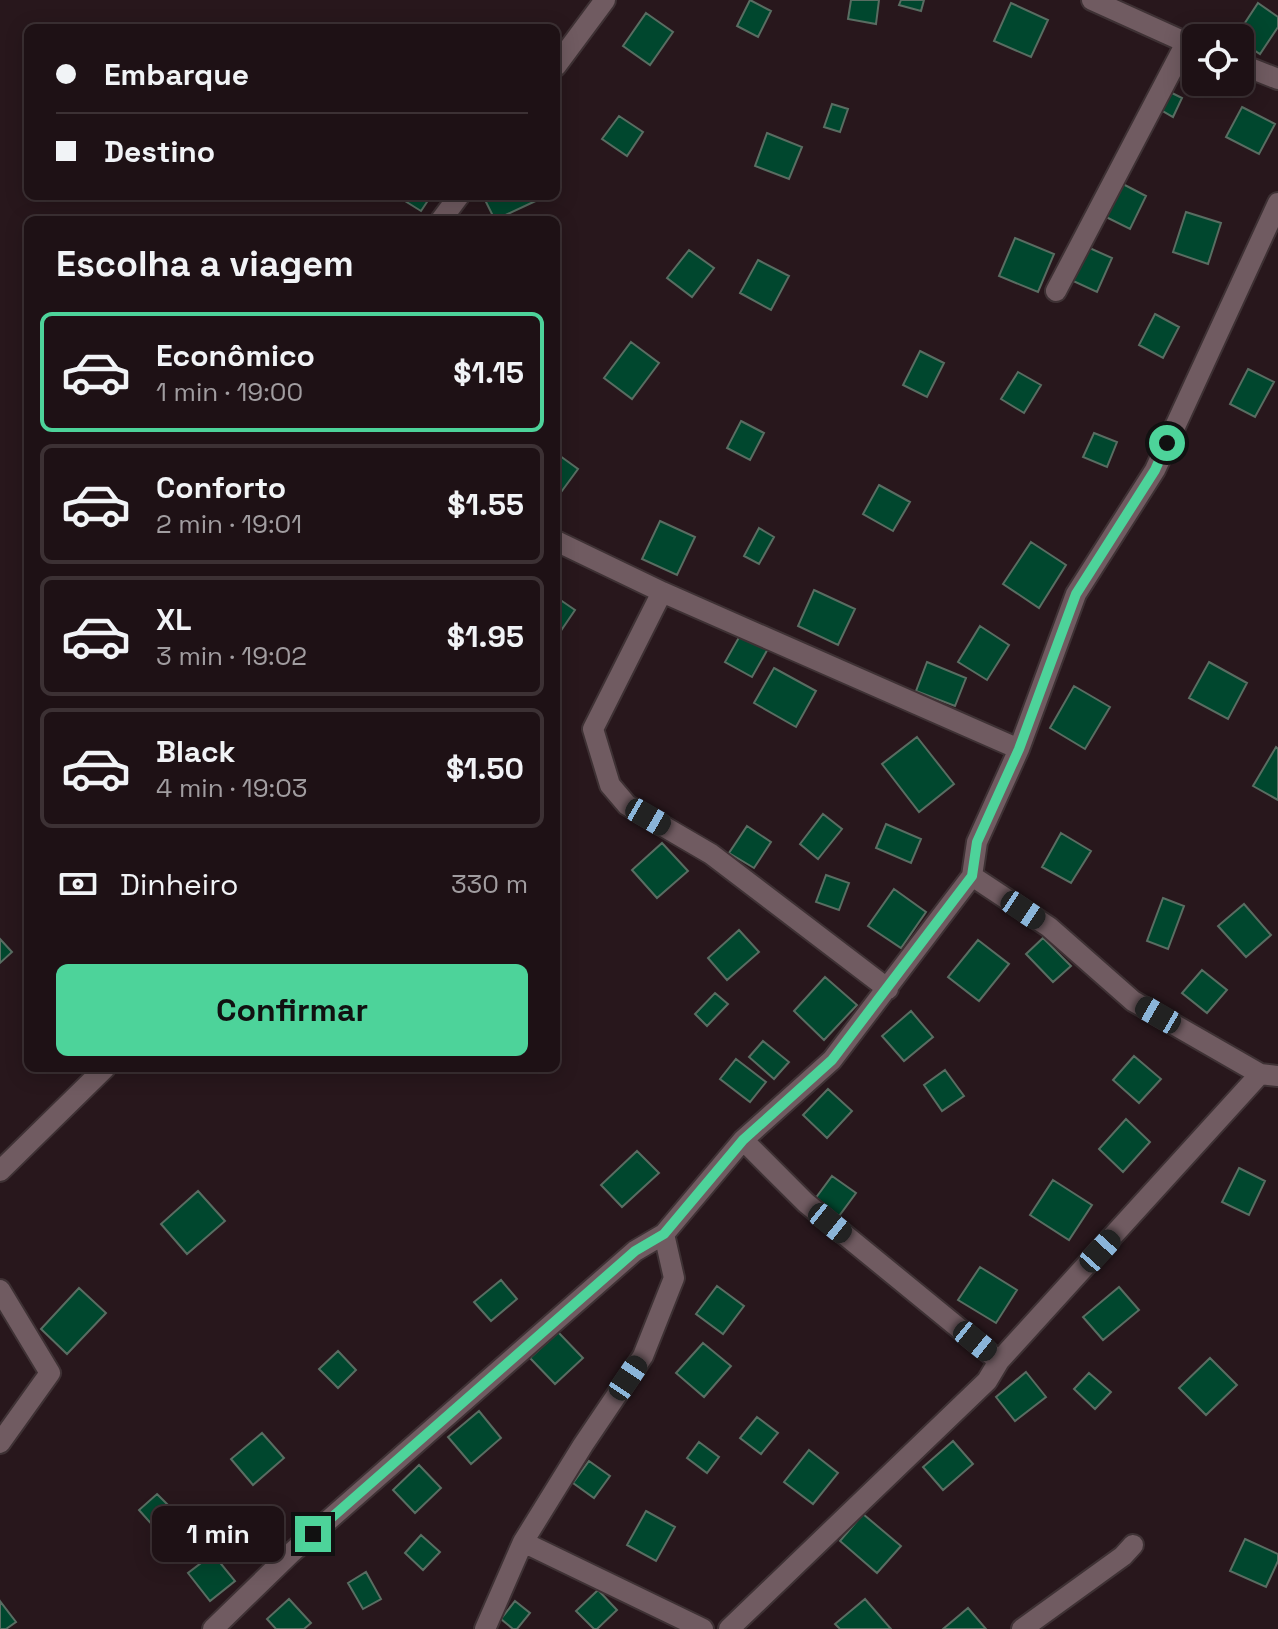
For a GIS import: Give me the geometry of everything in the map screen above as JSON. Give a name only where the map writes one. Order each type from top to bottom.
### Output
[{"type":"street","points":[[560,61],[605,0]]},
{"type":"street","points":[[1092,0],[1182,41]]},
{"type":"street","points":[[1056,291],[1182,61]]},
{"type":"street","points":[[1254,70],[1278,79]]},
{"type":"street","points":[[213,1629],[302,1544],[635,1251],[664,1234],[743,1140],[832,1060],[888,989],[972,876],[977,842],[1019,749],[1076,594],[1155,470],[1278,203]]},
{"type":"street","points":[[560,543],[662,592],[1019,749]]},
{"type":"street","points":[[662,592],[593,729],[610,785],[627,805],[711,854],[888,989]]},
{"type":"street","points":[[729,1629],[987,1381],[999,1361],[1269,1075],[1133,1001],[1049,927],[972,876]]},
{"type":"street","points":[[0,1171],[101,1072]]},
{"type":"street","points":[[743,1140],[806,1203],[999,1361]]},
{"type":"street","points":[[485,1629],[523,1542],[643,1356],[674,1278],[664,1234]]},
{"type":"street","points":[[0,1290],[50,1373],[0,1443]]},
{"type":"street","points":[[523,1542],[703,1629]]},
{"type":"street","points":[[1022,1629],[1123,1556],[1133,1545]]},
{"type":"building","points":[[750,0],[771,11],[758,37],[737,26]]},
{"type":"building","points":[[851,0],[879,0],[876,24],[848,19]]},
{"type":"building","points":[[901,0],[924,0],[921,11],[899,5]]},
{"type":"building","points":[[1011,3],[1048,20],[1031,57],[994,41]]},
{"type":"building","points":[[1258,3],[1278,17],[1278,27],[1260,54],[1254,50],[1254,24],[1244,24]]},
{"type":"building","points":[[646,13],[673,32],[650,65],[623,46]]},
{"type":"building","points":[[1170,92],[1182,98],[1173,117],[1161,110]]},
{"type":"building","points":[[832,104],[848,109],[840,132],[824,127]]},
{"type":"building","points":[[1242,107],[1275,124],[1259,154],[1226,137]]},
{"type":"building","points":[[619,116],[643,132],[627,156],[602,139]]},
{"type":"building","points":[[767,133],[802,147],[789,179],[755,166]]},
{"type":"building","points":[[1119,182],[1146,196],[1130,229],[1102,215]]},
{"type":"building","points":[[403,200],[428,200],[421,211]]},
{"type":"building","points":[[485,200],[538,200],[504,216],[493,216]]},
{"type":"building","points":[[1186,212],[1221,223],[1208,264],[1173,252]]},
{"type":"building","points":[[1015,238],[1054,254],[1038,292],[999,276]]},
{"type":"building","points":[[1085,246],[1112,258],[1097,292],[1071,280]]},
{"type":"building","points":[[689,250],[714,268],[692,297],[667,278]]},
{"type":"building","points":[[758,260],[789,276],[771,310],[740,293]]},
{"type":"building","points":[[1155,314],[1179,327],[1163,358],[1139,345]]},
{"type":"building","points":[[631,342],[659,363],[632,399],[604,378]]},
{"type":"building","points":[[920,351],[944,363],[927,397],[903,385]]},
{"type":"building","points":[[1248,369],[1274,382],[1255,417],[1230,404]]},
{"type":"building","points":[[1018,372],[1041,385],[1024,413],[1001,399]]},
{"type":"building","points":[[741,421],[764,433],[750,460],[727,448]]},
{"type":"building","points":[[1094,433],[1117,442],[1107,467],[1083,457]]},
{"type":"building","points":[[560,456],[578,469],[560,494]]},
{"type":"building","points":[[879,485],[910,502],[893,531],[863,514]]},
{"type":"building","points":[[660,521],[695,537],[677,575],[642,559]]},
{"type":"building","points":[[759,528],[774,537],[759,564],[744,556]]},
{"type":"building","points":[[1031,542],[1066,565],[1039,608],[1003,584]]},
{"type":"building","points":[[814,590],[855,609],[838,645],[798,626]]},
{"type":"building","points":[[560,600],[575,610],[560,632]]},
{"type":"building","points":[[980,626],[1009,645],[987,680],[958,662]]},
{"type":"building","points":[[742,632],[769,647],[752,677],[725,662]]},
{"type":"building","points":[[927,662],[966,678],[955,706],[916,691]]},
{"type":"building","points":[[1209,662],[1247,683],[1228,719],[1189,698]]},
{"type":"building","points":[[774,668],[816,691],[796,727],[754,703]]},
{"type":"building","points":[[1074,686],[1110,707],[1085,749],[1050,728]]},
{"type":"building","points":[[917,737],[954,784],[919,812],[882,764]]},
{"type":"building","points":[[1276,747],[1278,749],[1278,800],[1253,786]]},
{"type":"building","points":[[823,814],[842,829],[818,859],[800,844]]},
{"type":"building","points":[[886,824],[921,839],[911,863],[876,848]]},
{"type":"building","points":[[747,826],[771,842],[754,868],[729,853]]},
{"type":"building","points":[[1061,833],[1091,851],[1071,883],[1042,867]]},
{"type":"building","points":[[662,843],[688,871],[657,898],[632,870]]},
{"type":"building","points":[[826,875],[849,883],[839,910],[816,902]]},
{"type":"building","points":[[894,889],[926,912],[901,948],[868,926]]},
{"type":"building","points":[[1163,898],[1184,906],[1168,949],[1147,941]]},
{"type":"building","points":[[1244,904],[1271,935],[1246,957],[1218,926]]},
{"type":"building","points":[[739,930],[759,952],[727,980],[708,958]]},
{"type":"building","points":[[1043,938],[1071,966],[1053,982],[1026,954]]},
{"type":"building","points":[[0,939],[12,952],[0,963]]},
{"type":"building","points":[[978,940],[1009,964],[979,1001],[948,977]]},
{"type":"building","points":[[1202,970],[1227,990],[1207,1013],[1182,993]]},
{"type":"building","points":[[825,977],[857,1005],[824,1040],[794,1011]]},
{"type":"building","points":[[715,993],[728,1004],[707,1026],[695,1014]]},
{"type":"building","points":[[911,1011],[933,1037],[904,1061],[882,1036]]},
{"type":"building","points":[[763,1041],[789,1062],[774,1079],[749,1057]]},
{"type":"building","points":[[1134,1056],[1161,1079],[1139,1103],[1113,1080]]},
{"type":"building","points":[[736,1059],[766,1082],[750,1102],[720,1079]]},
{"type":"building","points":[[945,1070],[964,1096],[942,1111],[924,1085]]},
{"type":"building","points":[[828,1089],[852,1111],[827,1138],[803,1115]]},
{"type":"building","points":[[1126,1119],[1150,1142],[1123,1172],[1099,1149]]},
{"type":"building","points":[[637,1151],[659,1173],[622,1207],[601,1185]]},
{"type":"building","points":[[1239,1168],[1265,1181],[1249,1215],[1222,1202]]},
{"type":"building","points":[[832,1176],[856,1193],[839,1216],[815,1199]]},
{"type":"building","points":[[1053,1180],[1092,1205],[1069,1240],[1030,1215]]},
{"type":"building","points":[[198,1191],[225,1221],[187,1254],[161,1224]]},
{"type":"building","points":[[980,1267],[1017,1290],[996,1323],[958,1300]]},
{"type":"building","points":[[501,1280],[517,1299],[491,1321],[474,1302]]},
{"type":"building","points":[[717,1286],[744,1306],[723,1334],[696,1314]]},
{"type":"building","points":[[1119,1287],[1139,1310],[1103,1340],[1083,1317]]},
{"type":"building","points":[[79,1288],[106,1313],[67,1354],[41,1329]]},
{"type":"building","points":[[558,1332],[583,1358],[555,1384],[530,1358]]},
{"type":"building","points":[[703,1343],[731,1366],[704,1397],[676,1373]]},
{"type":"building","points":[[338,1351],[356,1370],[338,1388],[319,1369]]},
{"type":"building","points":[[1210,1358],[1237,1385],[1206,1415],[1179,1388]]},
{"type":"building","points":[[1026,1372],[1046,1397],[1015,1421],[996,1397]]},
{"type":"building","points":[[1089,1373],[1111,1392],[1095,1409],[1074,1389]]},
{"type":"building","points":[[479,1411],[501,1438],[471,1464],[448,1437]]},
{"type":"building","points":[[757,1417],[778,1433],[761,1454],[740,1438]]},
{"type":"building","points":[[262,1433],[284,1458],[253,1485],[231,1459]]},
{"type":"building","points":[[953,1441],[973,1464],[943,1490],[923,1467]]},
{"type":"building","points":[[699,1442],[719,1457],[707,1473],[687,1458]]},
{"type":"building","points":[[809,1450],[838,1473],[813,1504],[784,1482]]},
{"type":"building","points":[[589,1461],[610,1476],[594,1498],[573,1483]]},
{"type":"building","points":[[419,1465],[441,1488],[415,1513],[393,1490]]},
{"type":"building","points":[[157,1494],[174,1511],[155,1528],[139,1510]]},
{"type":"building","points":[[646,1511],[675,1527],[656,1561],[627,1545]]},
{"type":"building","points":[[863,1514],[901,1546],[877,1573],[840,1541]]},
{"type":"building","points":[[421,1535],[440,1552],[423,1570],[405,1553]]},
{"type":"building","points":[[1245,1539],[1278,1554],[1266,1587],[1230,1571]]},
{"type":"building","points":[[213,1554],[235,1581],[210,1601],[188,1573]]},
{"type":"building","points":[[366,1572],[381,1599],[363,1609],[348,1583]]},
{"type":"building","points":[[598,1590],[617,1610],[594,1629],[576,1611]]},
{"type":"building","points":[[289,1599],[311,1623],[304,1629],[276,1629],[267,1619]]},
{"type":"building","points":[[865,1599],[891,1629],[840,1629],[835,1624]]},
{"type":"building","points":[[0,1601],[16,1622],[6,1629],[0,1629]]},
{"type":"building","points":[[515,1601],[530,1613],[517,1629],[513,1629],[501,1619]]},
{"type":"building","points":[[968,1608],[986,1629],[943,1629]]},
{"type":"route","points":[[313,1534],[635,1251],[664,1234],[743,1140],[832,1060],[888,989],[972,876],[977,842],[1019,749],[1076,594],[1155,470],[1167,443]]}]
